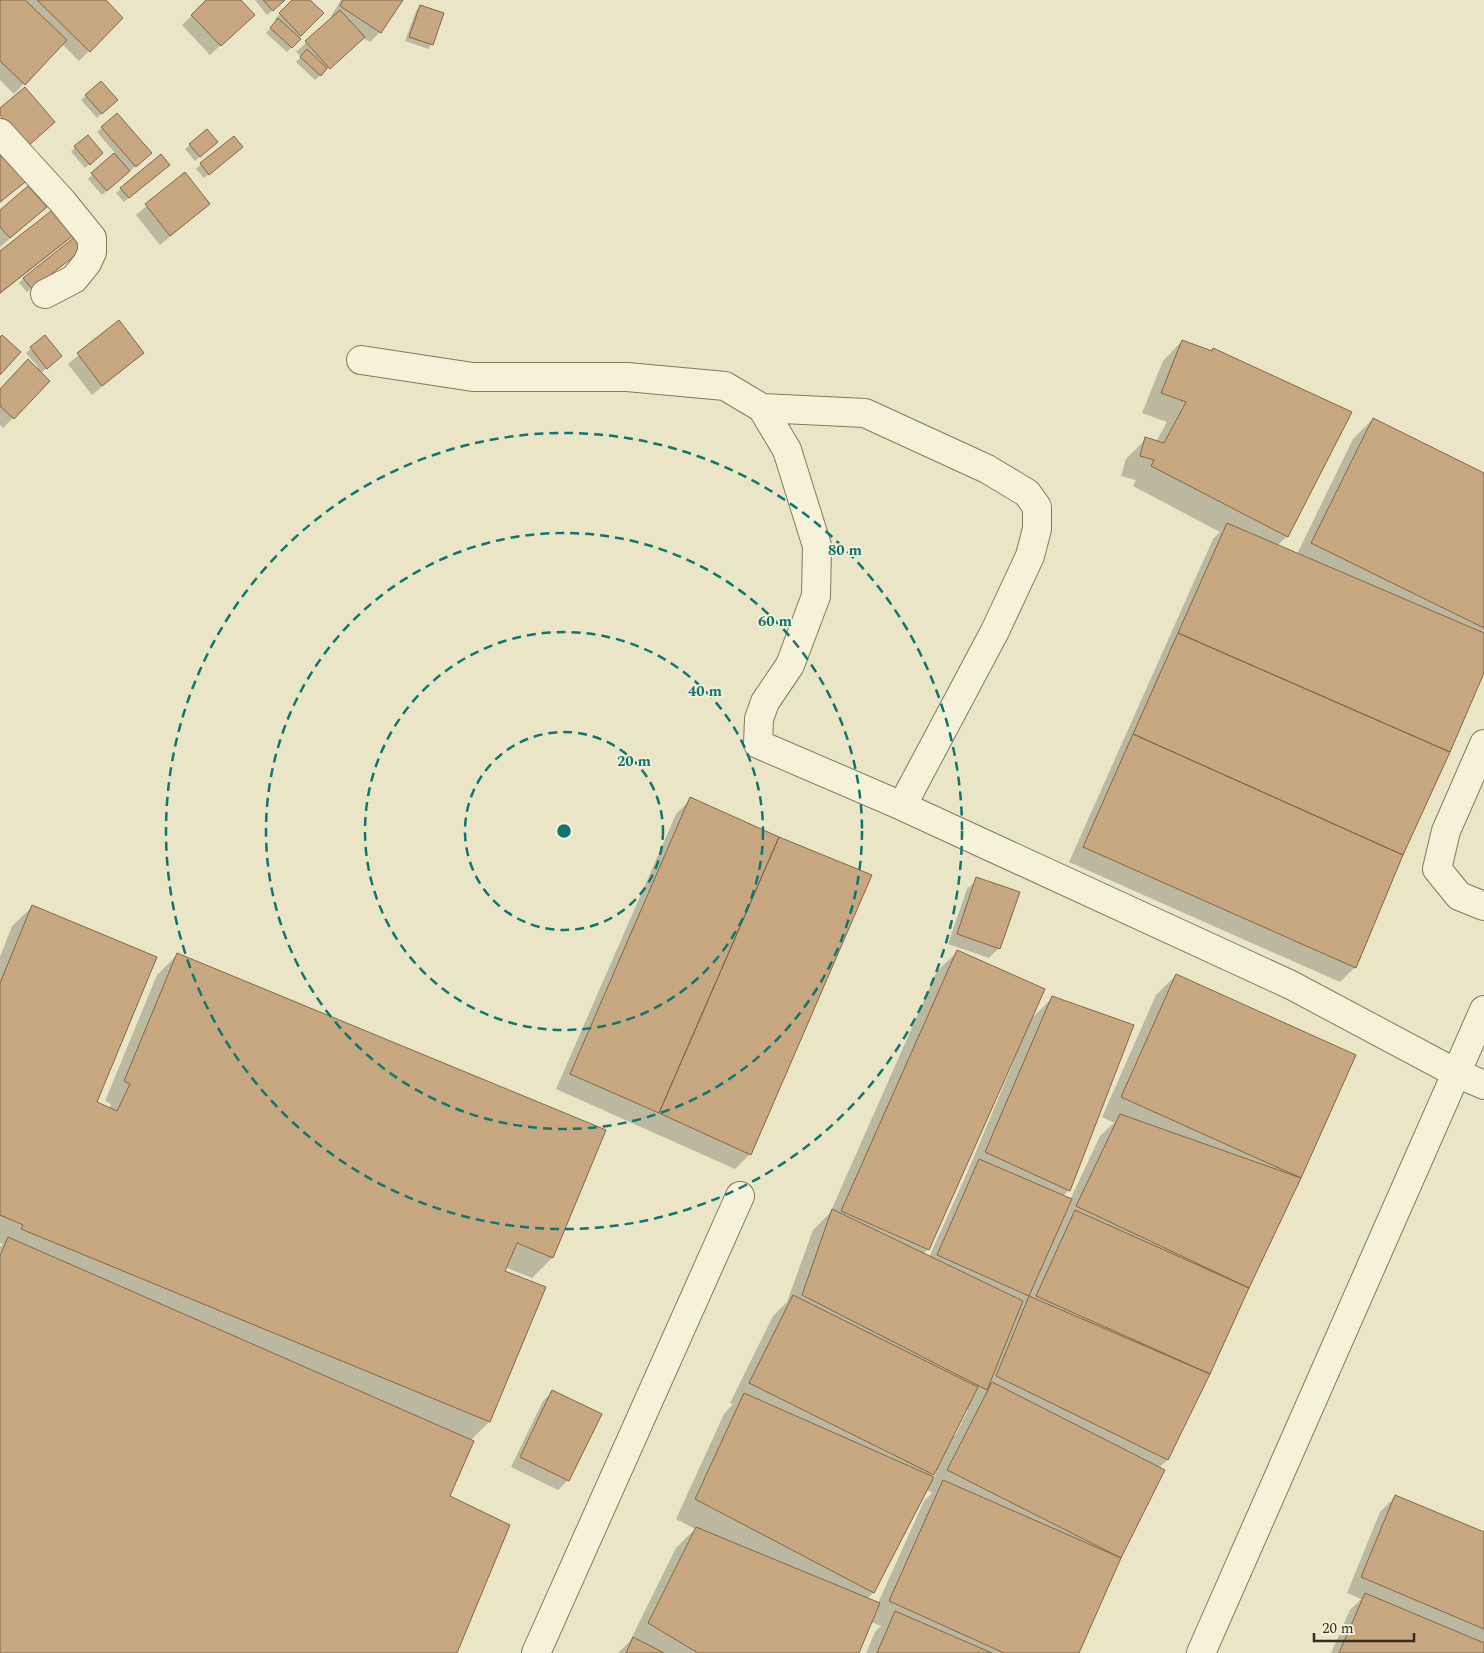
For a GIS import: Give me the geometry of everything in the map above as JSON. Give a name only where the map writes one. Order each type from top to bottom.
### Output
[{"type":"street","points":[[0,133],[62,201],[92,238],[92,252],[87,263],[74,279],[45,294]]},
{"type":"street","points":[[361,360],[473,377],[627,377],[725,386],[762,408],[787,450],[817,546],[816,596],[790,665],[765,702],[759,719],[758,744],[902,806],[1291,985],[1456,1074],[1484,1085]]},
{"type":"street","points":[[762,408],[865,412],[987,469],[1027,493],[1037,507],[1037,529],[1030,556],[995,631],[902,806]]},
{"type":"street","points":[[1484,744],[1446,831],[1437,869],[1459,896],[1484,906]]},
{"type":"street","points":[[1201,1653],[1484,1010]]},
{"type":"street","points":[[536,1653],[740,1196]]},
{"type":"building","points":[[0,0],[25,0],[67,40],[25,85],[0,61]]},
{"type":"building","points":[[37,0],[106,0],[123,18],[90,52]]},
{"type":"building","points":[[206,0],[241,0],[255,15],[221,46],[191,15]]},
{"type":"building","points":[[263,0],[285,0],[273,11]]},
{"type":"building","points":[[292,0],[310,0],[324,13],[301,36],[279,13]]},
{"type":"building","points":[[343,0],[403,0],[381,33],[340,6]]},
{"type":"building","points":[[420,5],[444,13],[433,45],[409,37]]},
{"type":"building","points":[[340,10],[365,37],[330,69],[305,41]]},
{"type":"building","points":[[278,18],[301,39],[292,48],[270,28]]},
{"type":"building","points":[[307,49],[327,68],[321,76],[300,57]]},
{"type":"building","points":[[101,81],[118,100],[102,114],[85,95]]},
{"type":"building","points":[[25,87],[55,122],[27,147],[0,115],[0,108]]},
{"type":"building","points":[[117,113],[152,153],[136,167],[101,127]]},
{"type":"building","points":[[207,129],[218,142],[200,157],[189,144]]},
{"type":"building","points":[[88,135],[103,153],[90,165],[74,146]]},
{"type":"building","points":[[234,136],[243,147],[209,175],[200,163]]},
{"type":"building","points":[[7,150],[29,179],[0,202],[0,156]]},
{"type":"building","points":[[114,153],[130,171],[107,191],[91,173]]},
{"type":"building","points":[[161,154],[170,165],[129,198],[120,188]]},
{"type":"building","points":[[185,172],[210,204],[170,236],[145,204]]},
{"type":"building","points":[[28,186],[47,207],[10,238],[0,227],[0,210]]},
{"type":"building","points":[[60,204],[80,230],[0,293],[0,251]]},
{"type":"building","points":[[76,236],[85,248],[32,289],[23,278]]},
{"type":"building","points":[[119,320],[144,353],[102,386],[77,353]]},
{"type":"building","points":[[2,335],[21,352],[0,375],[0,337]]},
{"type":"building","points":[[45,335],[62,356],[47,369],[30,347]]},
{"type":"building","points":[[1182,340],[1212,351],[1213,348],[1352,412],[1288,537],[1151,466],[1154,460],[1140,456],[1145,437],[1164,443],[1186,402],[1161,393]]},
{"type":"building","points":[[28,359],[50,381],[14,419],[0,406],[0,389]]},
{"type":"building","points":[[1373,418],[1484,473],[1484,628],[1311,543]]},
{"type":"building","points":[[1227,523],[1484,633],[1484,673],[1450,752],[1178,633]]},
{"type":"building","points":[[1178,633],[1450,752],[1403,855],[1133,734]]},
{"type":"building","points":[[1133,734],[1403,855],[1356,968],[1083,847]]},
{"type":"building","points":[[690,797],[779,837],[659,1113],[570,1074]]},
{"type":"building","points":[[779,837],[872,875],[751,1155],[659,1113]]},
{"type":"building","points":[[976,877],[1020,892],[1000,949],[957,934]]},
{"type":"building","points":[[32,905],[157,957],[97,1102],[117,1111],[130,1084],[124,1081],[177,953],[606,1130],[553,1258],[517,1243],[505,1271],[546,1287],[490,1422],[21,1229],[23,1225],[0,1215],[0,983]]},
{"type":"building","points":[[957,950],[1045,989],[929,1250],[841,1211]]},
{"type":"building","points":[[1176,974],[1356,1055],[1301,1178],[1121,1097]]},
{"type":"building","points":[[1052,996],[1134,1025],[1070,1191],[985,1152]]},
{"type":"building","points":[[1120,1114],[1301,1178],[1249,1288],[1076,1206]]},
{"type":"building","points":[[979,1159],[1072,1199],[1029,1296],[937,1255]]},
{"type":"building","points":[[832,1209],[1023,1301],[987,1390],[802,1295]]},
{"type":"building","points":[[1075,1210],[1249,1288],[1210,1374],[1036,1296]]},
{"type":"building","points":[[8,1237],[474,1441],[450,1496],[510,1525],[457,1653],[0,1653],[0,1256]]},
{"type":"building","points":[[793,1295],[978,1387],[934,1475],[749,1383]]},
{"type":"building","points":[[1029,1296],[1210,1374],[1168,1460],[996,1376]]},
{"type":"building","points":[[992,1382],[1165,1470],[1121,1558],[947,1470]]},
{"type":"building","points":[[552,1390],[602,1414],[569,1481],[520,1457]]},
{"type":"building","points":[[744,1393],[934,1477],[874,1593],[695,1499]]},
{"type":"building","points":[[943,1480],[1121,1558],[1079,1653],[1004,1653],[889,1601]]},
{"type":"building","points":[[1395,1495],[1484,1532],[1484,1629],[1361,1577]]},
{"type":"building","points":[[696,1527],[880,1603],[859,1653],[698,1653],[648,1623]]},
{"type":"building","points":[[1365,1593],[1484,1643],[1484,1653],[1339,1653]]},
{"type":"building","points":[[895,1611],[992,1653],[877,1653]]},
{"type":"building","points":[[633,1637],[664,1653],[626,1653]]}]
